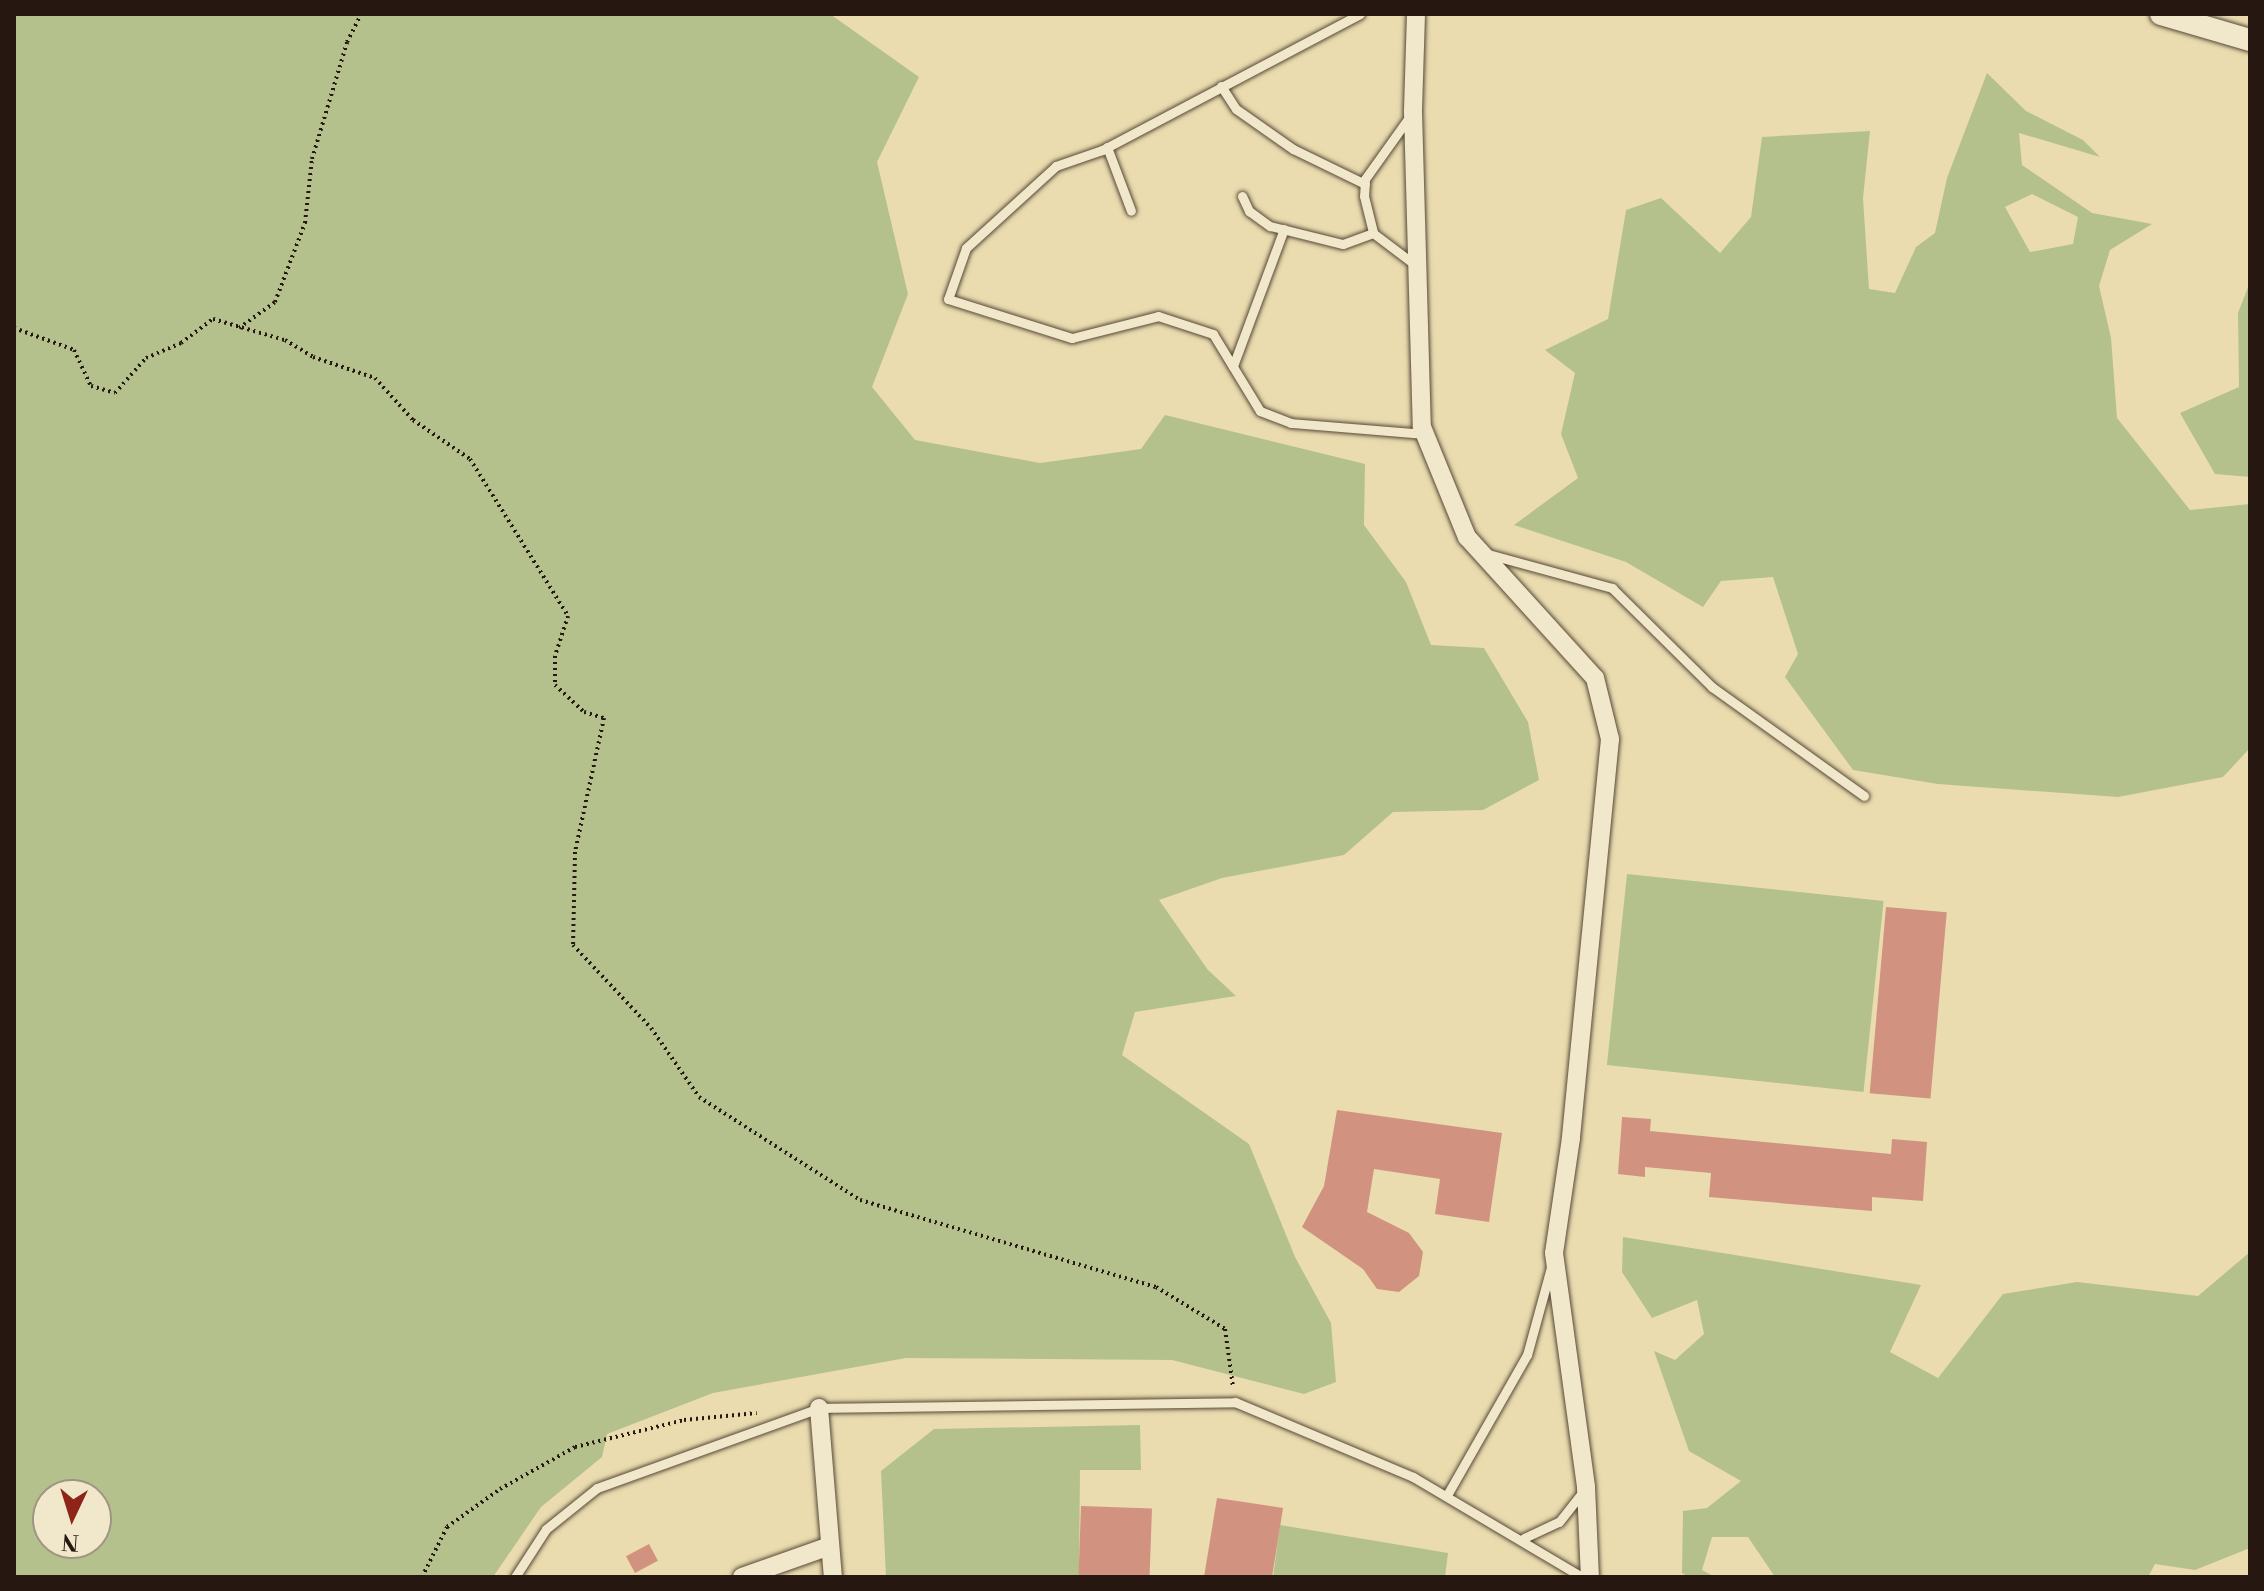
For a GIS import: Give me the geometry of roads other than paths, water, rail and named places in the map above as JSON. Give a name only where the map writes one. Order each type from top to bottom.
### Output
[{"type":"street","points":[[1416,14],[1413,112],[1424,434],[1467,537],[1595,678],[1610,739],[1571,1138],[1554,1253],[1586,1487],[1590,1577]]},
{"type":"street","points":[[2161,14],[2250,40]]},
{"type":"street","points":[[819,1408],[833,1577]]},
{"type":"street","points":[[742,1577],[830,1546]]},
{"type":"lane","points":[[1360,14],[1107,147],[1056,166],[966,248],[948,299],[1072,338],[1158,316],[1213,334],[1260,411],[1291,423],[1424,434]]},
{"type":"lane","points":[[1221,86],[1236,109],[1293,149],[1365,184]]},
{"type":"lane","points":[[1413,112],[1365,184],[1373,233],[1418,267]]},
{"type":"lane","points":[[1107,147],[1131,211]]},
{"type":"lane","points":[[1242,196],[1249,211],[1284,229],[1343,244],[1373,233]]},
{"type":"lane","points":[[1233,366],[1284,229]]},
{"type":"lane","points":[[1480,552],[1612,588],[1712,687],[1864,796]]},
{"type":"lane","points":[[1447,1495],[1527,1355],[1554,1253]]},
{"type":"lane","points":[[515,1577],[546,1529],[597,1488],[819,1408],[1235,1402],[1447,1495],[1524,1538],[1582,1577]]},
{"type":"lane","points":[[1524,1538],[1559,1522],[1586,1487]]}]
